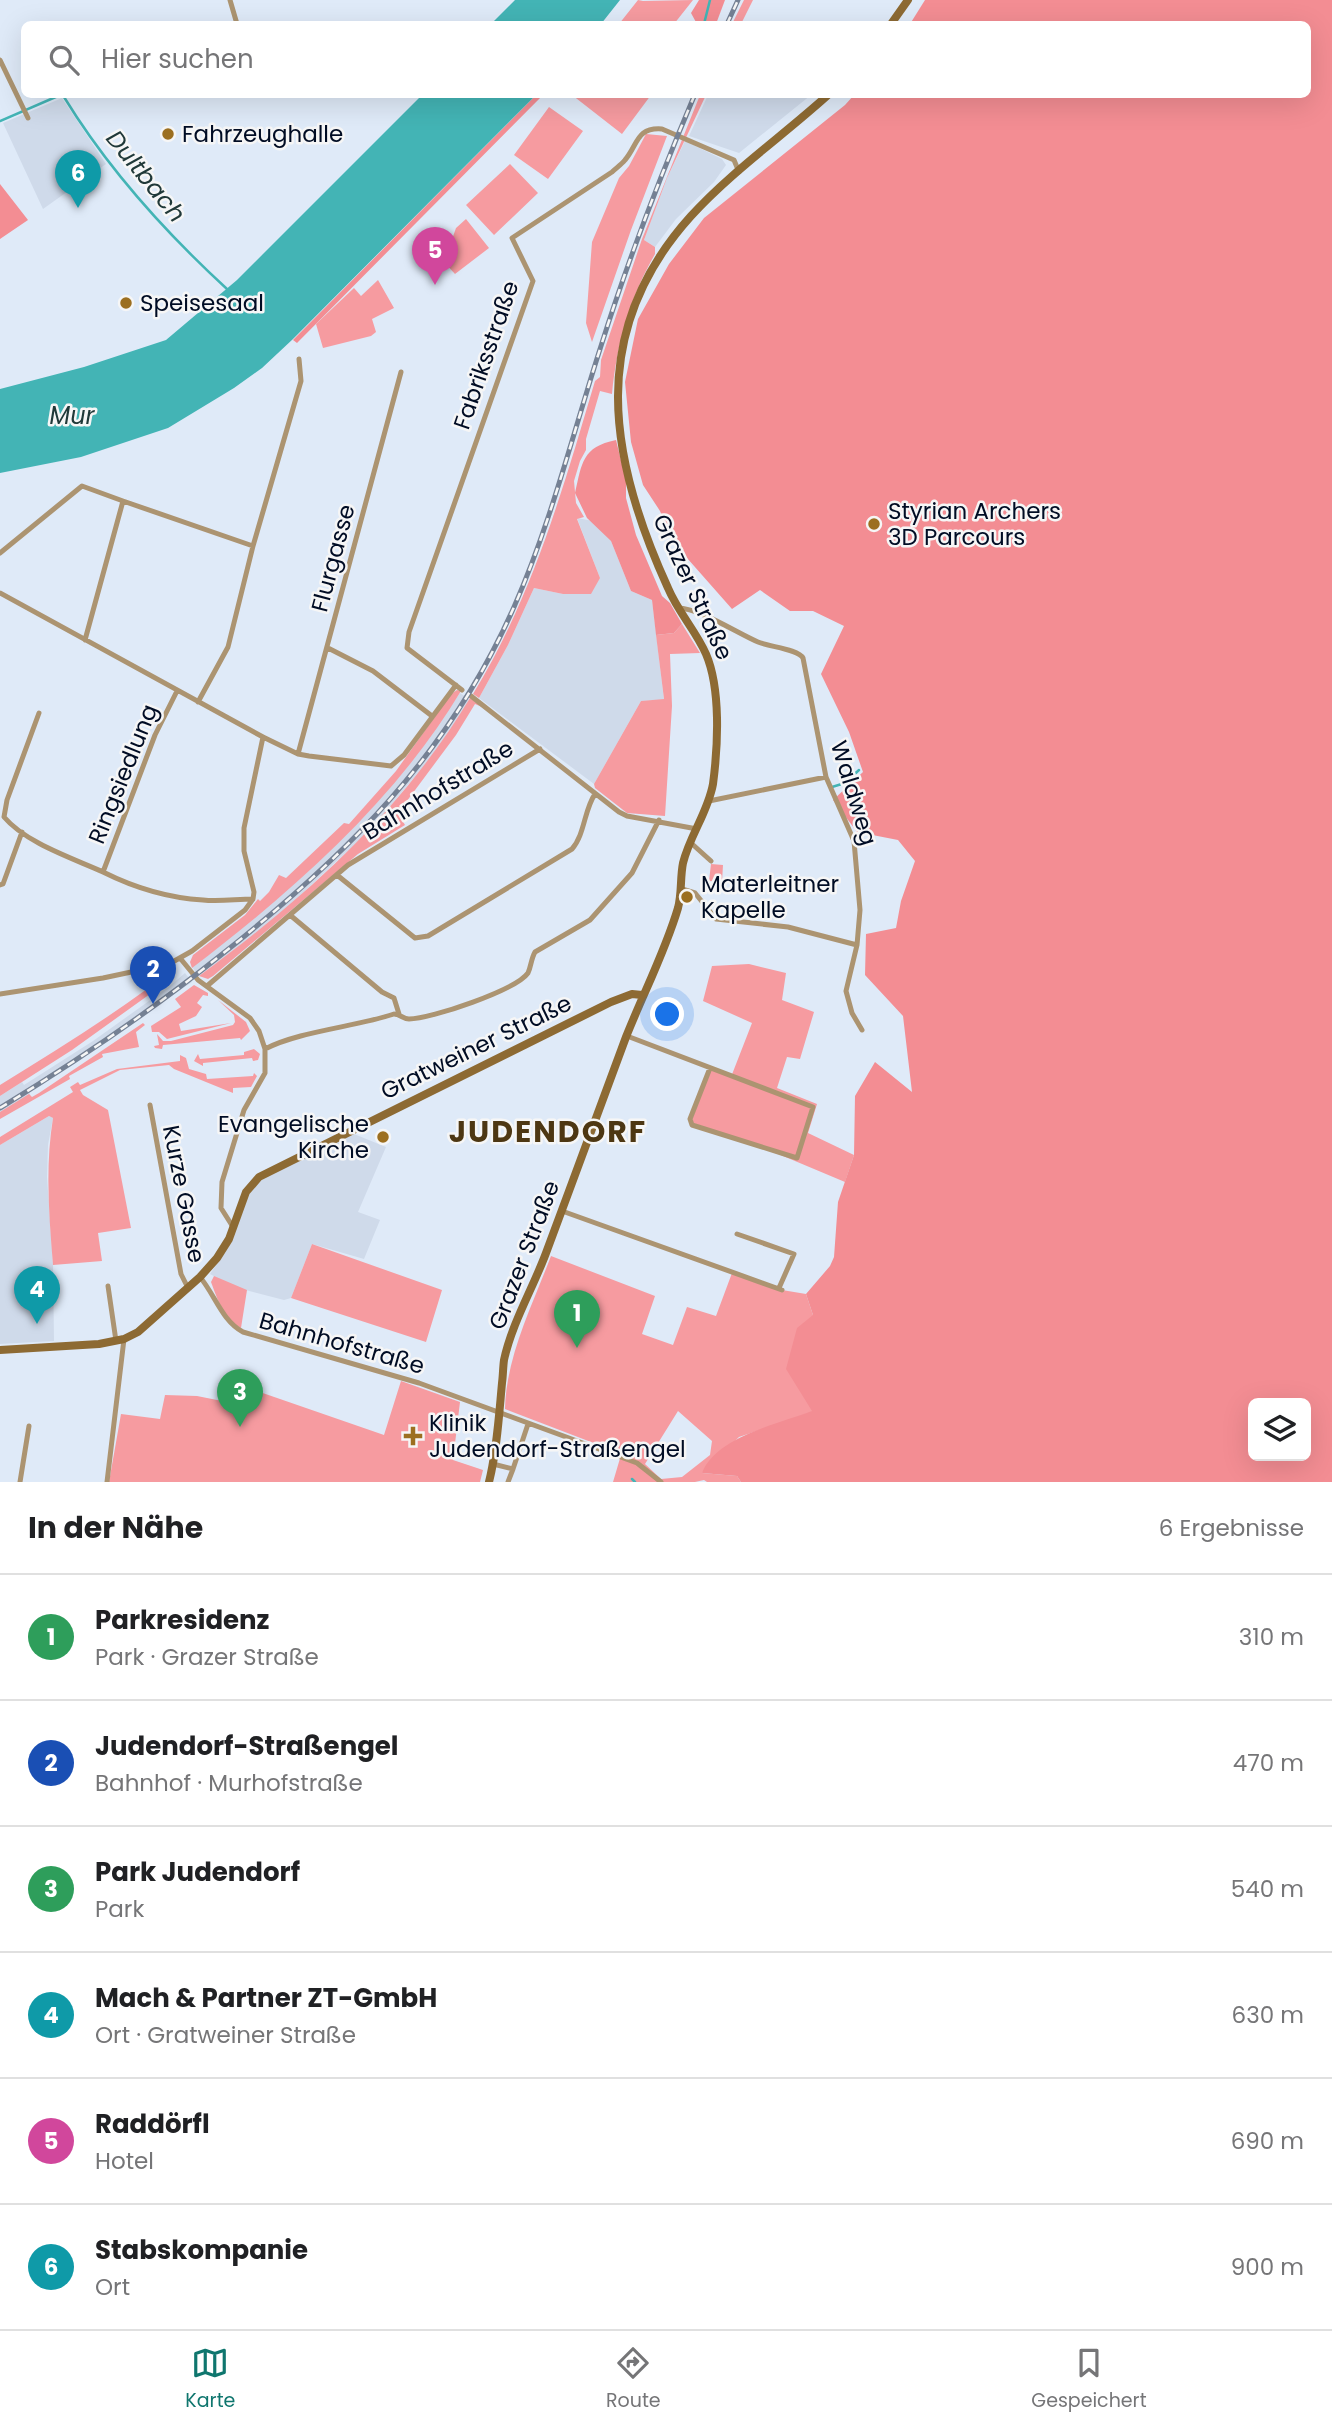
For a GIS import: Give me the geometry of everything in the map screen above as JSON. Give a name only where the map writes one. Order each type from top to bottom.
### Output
[{"type":"main road","points":[[893,21],[908,0]]},
{"type":"main road","name":"Grazer Straße","points":[[489,1482],[504,1361],[642,995],[672,926],[682,889],[684,859],[709,802],[714,770],[716,707],[714,681],[706,653],[678,608],[643,533],[630,489],[621,439],[617,393],[621,348],[630,313],[654,262],[693,214],[825,98]]},
{"type":"main road","name":"Gratweiner Straße","points":[[0,1350],[99,1344],[120,1340],[143,1328],[200,1277],[221,1253],[246,1192],[254,1181],[264,1174],[611,1002],[624,996],[642,995]]},
{"type":"street","points":[[230,0],[236,21]]},
{"type":"street","points":[[0,60],[26,115]]},
{"type":"street","name":"Fabriksstraße","points":[[432,716],[459,687],[407,648],[409,632],[533,281],[512,239],[612,172],[626,159],[644,132],[653,128],[734,160],[738,172]]},
{"type":"street","points":[[198,702],[228,647],[253,546],[301,381],[299,359]]},
{"type":"street","name":"Flurgasse","points":[[298,754],[401,372]]},
{"type":"street","points":[[0,553],[82,486],[253,546]]},
{"type":"street","points":[[85,640],[123,501]]},
{"type":"street","name":"Ringsiedlung","points":[[0,593],[298,754],[391,766],[404,755],[432,716]]},
{"type":"street","name":"Waldweg","points":[[678,608],[777,649],[800,654],[826,777],[854,841],[860,910],[857,945],[846,991],[852,1013],[862,1030]]},
{"type":"street","points":[[328,648],[373,671],[432,716]]},
{"type":"street","name":"Ringsiedlung","points":[[103,872],[155,735],[177,691]]},
{"type":"street","points":[[471,696],[626,816],[697,829]]},
{"type":"street","points":[[0,885],[3,884],[22,832],[4,817],[5,808],[39,713]]},
{"type":"street","points":[[0,994],[140,972],[180,958],[238,917],[253,899],[254,885],[244,855],[244,837],[248,800],[263,737]]},
{"type":"street","name":"Bahnhofstraße","points":[[207,986],[348,865],[540,749]]},
{"type":"street","points":[[709,802],[826,777]]},
{"type":"street","points":[[337,875],[415,938],[428,936],[572,849],[578,843],[595,794]]},
{"type":"street","points":[[265,1049],[285,1041],[399,1014],[408,1019],[463,1007],[522,978],[528,973],[535,952],[590,920],[632,873],[659,820]]},
{"type":"street","name":"Ringsiedlung","points":[[22,832],[122,882],[183,898],[206,901],[253,899]]},
{"type":"street","points":[[691,843],[711,861]]},
{"type":"street","points":[[682,889],[695,893],[716,919],[788,928],[857,945]]},
{"type":"street","points":[[290,915],[382,992],[394,998],[399,1014]]},
{"type":"street","points":[[180,958],[196,977],[250,1018],[265,1049],[265,1073],[244,1110],[222,1182],[221,1208],[233,1227]]},
{"type":"street","points":[[627,1036],[813,1107],[797,1158],[692,1125],[690,1119],[710,1068]]},
{"type":"street","name":"Kurze Gasse","points":[[150,1105],[181,1274],[188,1287]]},
{"type":"street","points":[[562,1211],[781,1289],[794,1254],[737,1234]]},
{"type":"street","name":"Bahnhofstraße","points":[[200,1277],[233,1327],[243,1332],[409,1380],[498,1412]]},
{"type":"street","points":[[107,1482],[120,1340],[108,1286]]},
{"type":"street","points":[[498,1412],[637,1463],[660,1482]]},
{"type":"street","points":[[508,1482],[528,1424]]},
{"type":"street","points":[[20,1482],[29,1426]]},
{"type":"street","points":[[493,1464],[513,1469]]},
{"type":"shaded area","points":[[638,0],[693,0],[676,21],[621,21]]},
{"type":"shaded area","points":[[699,0],[725,0],[717,21],[695,21],[691,13]]},
{"type":"shaded area","points":[[744,0],[753,0],[742,21],[734,21]]},
{"type":"shaded area","points":[[925,0],[1332,0],[1332,1482],[741,1482],[737,1476],[702,1473],[720,1450],[734,1441],[812,1411],[786,1369],[797,1328],[813,1315],[806,1294],[830,1266],[834,1257],[838,1202],[854,1155],[855,1096],[875,1062],[912,1092],[903,1016],[865,975],[866,934],[896,928],[901,901],[915,861],[898,840],[857,832],[833,800],[863,772],[849,732],[821,674],[844,626],[813,611],[790,611],[760,590],[732,609],[672,541],[660,511],[643,485],[631,442],[625,382],[638,319],[669,264],[704,218],[851,98],[1311,98],[1311,21],[912,21]]},
{"type":"shaded area","points":[[62,98],[106,164],[43,209],[3,123]]},
{"type":"shaded area","points":[[533,98],[540,98],[297,343],[293,340]]},
{"type":"shaded area","points":[[576,98],[649,98],[622,134]]},
{"type":"shaded area","points":[[699,98],[705,98],[667,178],[644,240],[655,247],[655,254],[638,287],[626,321],[617,356],[612,394],[600,391],[586,439],[586,450],[574,481],[576,503],[584,517],[577,519],[600,578],[591,594],[563,594],[534,588],[508,645],[479,698],[473,694],[512,620],[544,542],[595,381],[600,377],[601,360],[642,239]]},
{"type":"shaded area","points":[[706,98],[807,98],[739,153],[689,136]]},
{"type":"shaded area","points":[[549,107],[583,131],[548,179],[514,155]]},
{"type":"shaded area","points":[[646,134],[667,136],[592,342],[586,323],[592,242],[619,178],[629,166]]},
{"type":"shaded area","points":[[685,141],[722,159],[726,165],[714,182],[676,219],[655,247],[644,240],[667,178]]},
{"type":"shaded area","points":[[510,164],[538,193],[494,235],[466,205]]},
{"type":"shaded area","points":[[0,184],[28,220],[0,239]]},
{"type":"shaded area","points":[[466,219],[489,248],[455,274],[444,262],[456,228]]},
{"type":"shaded area","points":[[378,280],[394,308],[372,319],[376,332],[371,336],[323,348],[316,324],[354,288],[361,296]]},
{"type":"shaded area","points":[[616,440],[626,481],[626,498],[636,535],[662,596],[670,603],[682,624],[674,633],[656,635],[652,600],[631,591],[611,541],[587,518],[575,493],[585,458],[596,447]]},
{"type":"shaded area","points":[[577,518],[593,521],[611,541],[631,591],[652,600],[664,700],[641,701],[594,784],[479,698],[508,645],[534,588],[563,594],[600,578]]},
{"type":"shaded area","points":[[682,624],[700,653],[670,654],[672,706],[665,816],[627,813],[595,788],[594,784],[641,701],[664,699],[656,635],[674,633]]},
{"type":"shaded area","points":[[457,690],[461,691],[435,731],[374,807],[304,876],[192,968],[190,962],[193,955],[245,915],[258,899],[260,901],[269,892],[279,875],[286,878],[344,823],[349,824],[396,771],[451,694]]},
{"type":"shaded area","points":[[460,693],[469,699],[466,706],[429,760],[371,829],[274,920],[199,976],[192,967],[313,866],[370,810],[420,749]]},
{"type":"shaded area","points":[[470,698],[482,707],[475,704],[456,735],[398,813],[405,825],[358,854],[213,976],[208,979],[199,976],[277,916],[349,850],[414,778]]},
{"type":"shaded area","points":[[711,864],[723,865],[722,882],[709,881]]},
{"type":"shaded area","points":[[749,964],[786,973],[782,1000],[814,1012],[800,1059],[787,1057],[777,1088],[817,1104],[808,1133],[854,1155],[845,1182],[764,1148],[693,1123],[692,1119],[711,1070],[731,1077],[752,1023],[703,1001],[712,966]]},
{"type":"shaded area","points":[[164,970],[170,976],[154,984],[157,989],[72,1050],[0,1096],[0,1085],[129,1002],[147,989],[146,982],[153,974]]},
{"type":"shaded area","points":[[185,973],[192,982],[29,1092],[31,1097],[0,1115],[0,1096],[22,1082],[24,1085],[93,1041]]},
{"type":"shaded area","points":[[194,985],[208,993],[208,996],[203,995],[197,1003],[202,1007],[196,1016],[179,1024],[181,1031],[231,1023],[167,1039],[159,1032],[152,1032],[151,1026],[181,1007],[175,999]]},
{"type":"shaded area","points":[[218,1000],[246,1022],[250,1031],[241,1040],[163,1045],[162,1049],[155,1048],[154,1046],[159,1045],[157,1034],[163,1041],[171,1041],[233,1025],[234,1015]]},
{"type":"shaded area","points":[[143,1023],[145,1025],[136,1032],[139,1047],[102,1054],[103,1057],[69,1076],[70,1079],[0,1119],[0,1112],[29,1094],[32,1097],[39,1093]]},
{"type":"shaded area","points":[[254,1049],[260,1054],[258,1060],[253,1061],[252,1058],[203,1063],[203,1066],[194,1061],[198,1054],[200,1059],[244,1055],[244,1052]]},
{"type":"shaded area","points":[[180,1055],[186,1058],[189,1069],[206,1074],[207,1079],[253,1076],[254,1073],[257,1076],[251,1087],[233,1088],[233,1093],[169,1065],[120,1070],[80,1090],[83,1095],[108,1110],[131,1228],[98,1233],[102,1261],[53,1265],[48,1173],[53,1118],[49,1116],[0,1145],[0,1137],[73,1092],[70,1087],[78,1082],[80,1085],[117,1069],[180,1061]]},
{"type":"shaded area","points":[[49,1116],[53,1118],[48,1145],[47,1177],[53,1265],[54,1341],[0,1344],[0,1145]]},
{"type":"shaded area","points":[[354,1134],[386,1147],[358,1212],[380,1220],[364,1259],[312,1244],[291,1298],[284,1300],[234,1287],[210,1274],[219,1261],[217,1258],[249,1186],[339,1136]]},
{"type":"shaded area","points":[[312,1244],[442,1290],[426,1342],[291,1298]]},
{"type":"shaded area","points":[[551,1256],[655,1296],[642,1334],[673,1345],[687,1307],[716,1316],[732,1273],[782,1290],[806,1294],[813,1315],[812,1412],[739,1437],[702,1473],[737,1476],[741,1482],[613,1482],[621,1455],[505,1409],[506,1390],[515,1351]],"holes":[[[678,1411],[712,1441],[710,1455],[682,1477],[661,1479],[645,1464]]]},
{"type":"shaded area","points":[[214,1276],[247,1290],[241,1328],[230,1320],[222,1308],[211,1282]]},
{"type":"shaded area","points":[[401,1381],[460,1402],[453,1460],[483,1470],[480,1482],[109,1482],[121,1414],[160,1419],[165,1395],[197,1396],[227,1402],[234,1383],[384,1435]]},
{"type":"water","points":[[515,0],[620,0],[603,21],[494,21]]},
{"type":"water","name":"Mur","points":[[419,98],[533,98],[293,339],[262,368],[234,388],[168,428],[81,457],[0,473],[0,389],[84,367],[166,340],[237,280]]},
{"type":"waterway","points":[[705,21],[710,0]]},
{"type":"waterway","name":"Dultbach","points":[[0,121],[53,98]]},
{"type":"waterway","name":"Dultbach","points":[[65,98],[99,149],[139,199],[227,289]]},
{"type":"waterway","points":[[832,787],[845,783],[859,770]]},
{"type":"waterway","points":[[632,1479],[635,1482]]},
{"type":"railway","points":[[728,21],[738,0]]},
{"type":"railway","points":[[0,1108],[141,1016],[267,918],[352,840],[390,799],[426,756],[458,710],[488,660],[527,575],[622,282],[693,98]]},
{"type":"place","name":"Fahrzeughalle","points":[[168,134]]},
{"type":"place","name":"Stabskompanie","points":[[78,208]]},
{"type":"place","name":"Raddörfl","points":[[435,285]]},
{"type":"place","name":"Speisesaal","points":[[126,303]]},
{"type":"place","name":"Styrian Archers 3D Parcours","points":[[874,524]]},
{"type":"place","name":"Materleitner Kapelle","points":[[687,897]]},
{"type":"place","name":"Judendorf-Straßengel","points":[[153,1004]]},
{"type":"place","name":"Evangelische Kirche","points":[[383,1137]]},
{"type":"place","name":"Mach & Partner ZT-GmbH","points":[[37,1324]]},
{"type":"place","name":"Parkresidenz","points":[[577,1348]]},
{"type":"place","name":"Park Judendorf","points":[[240,1427]]},
{"type":"place","name":"Klinik Judendorf-Straßengel","points":[[413,1436]]},
{"type":"district","name":"JUDENDORF","points":[[548,1131]]}]
